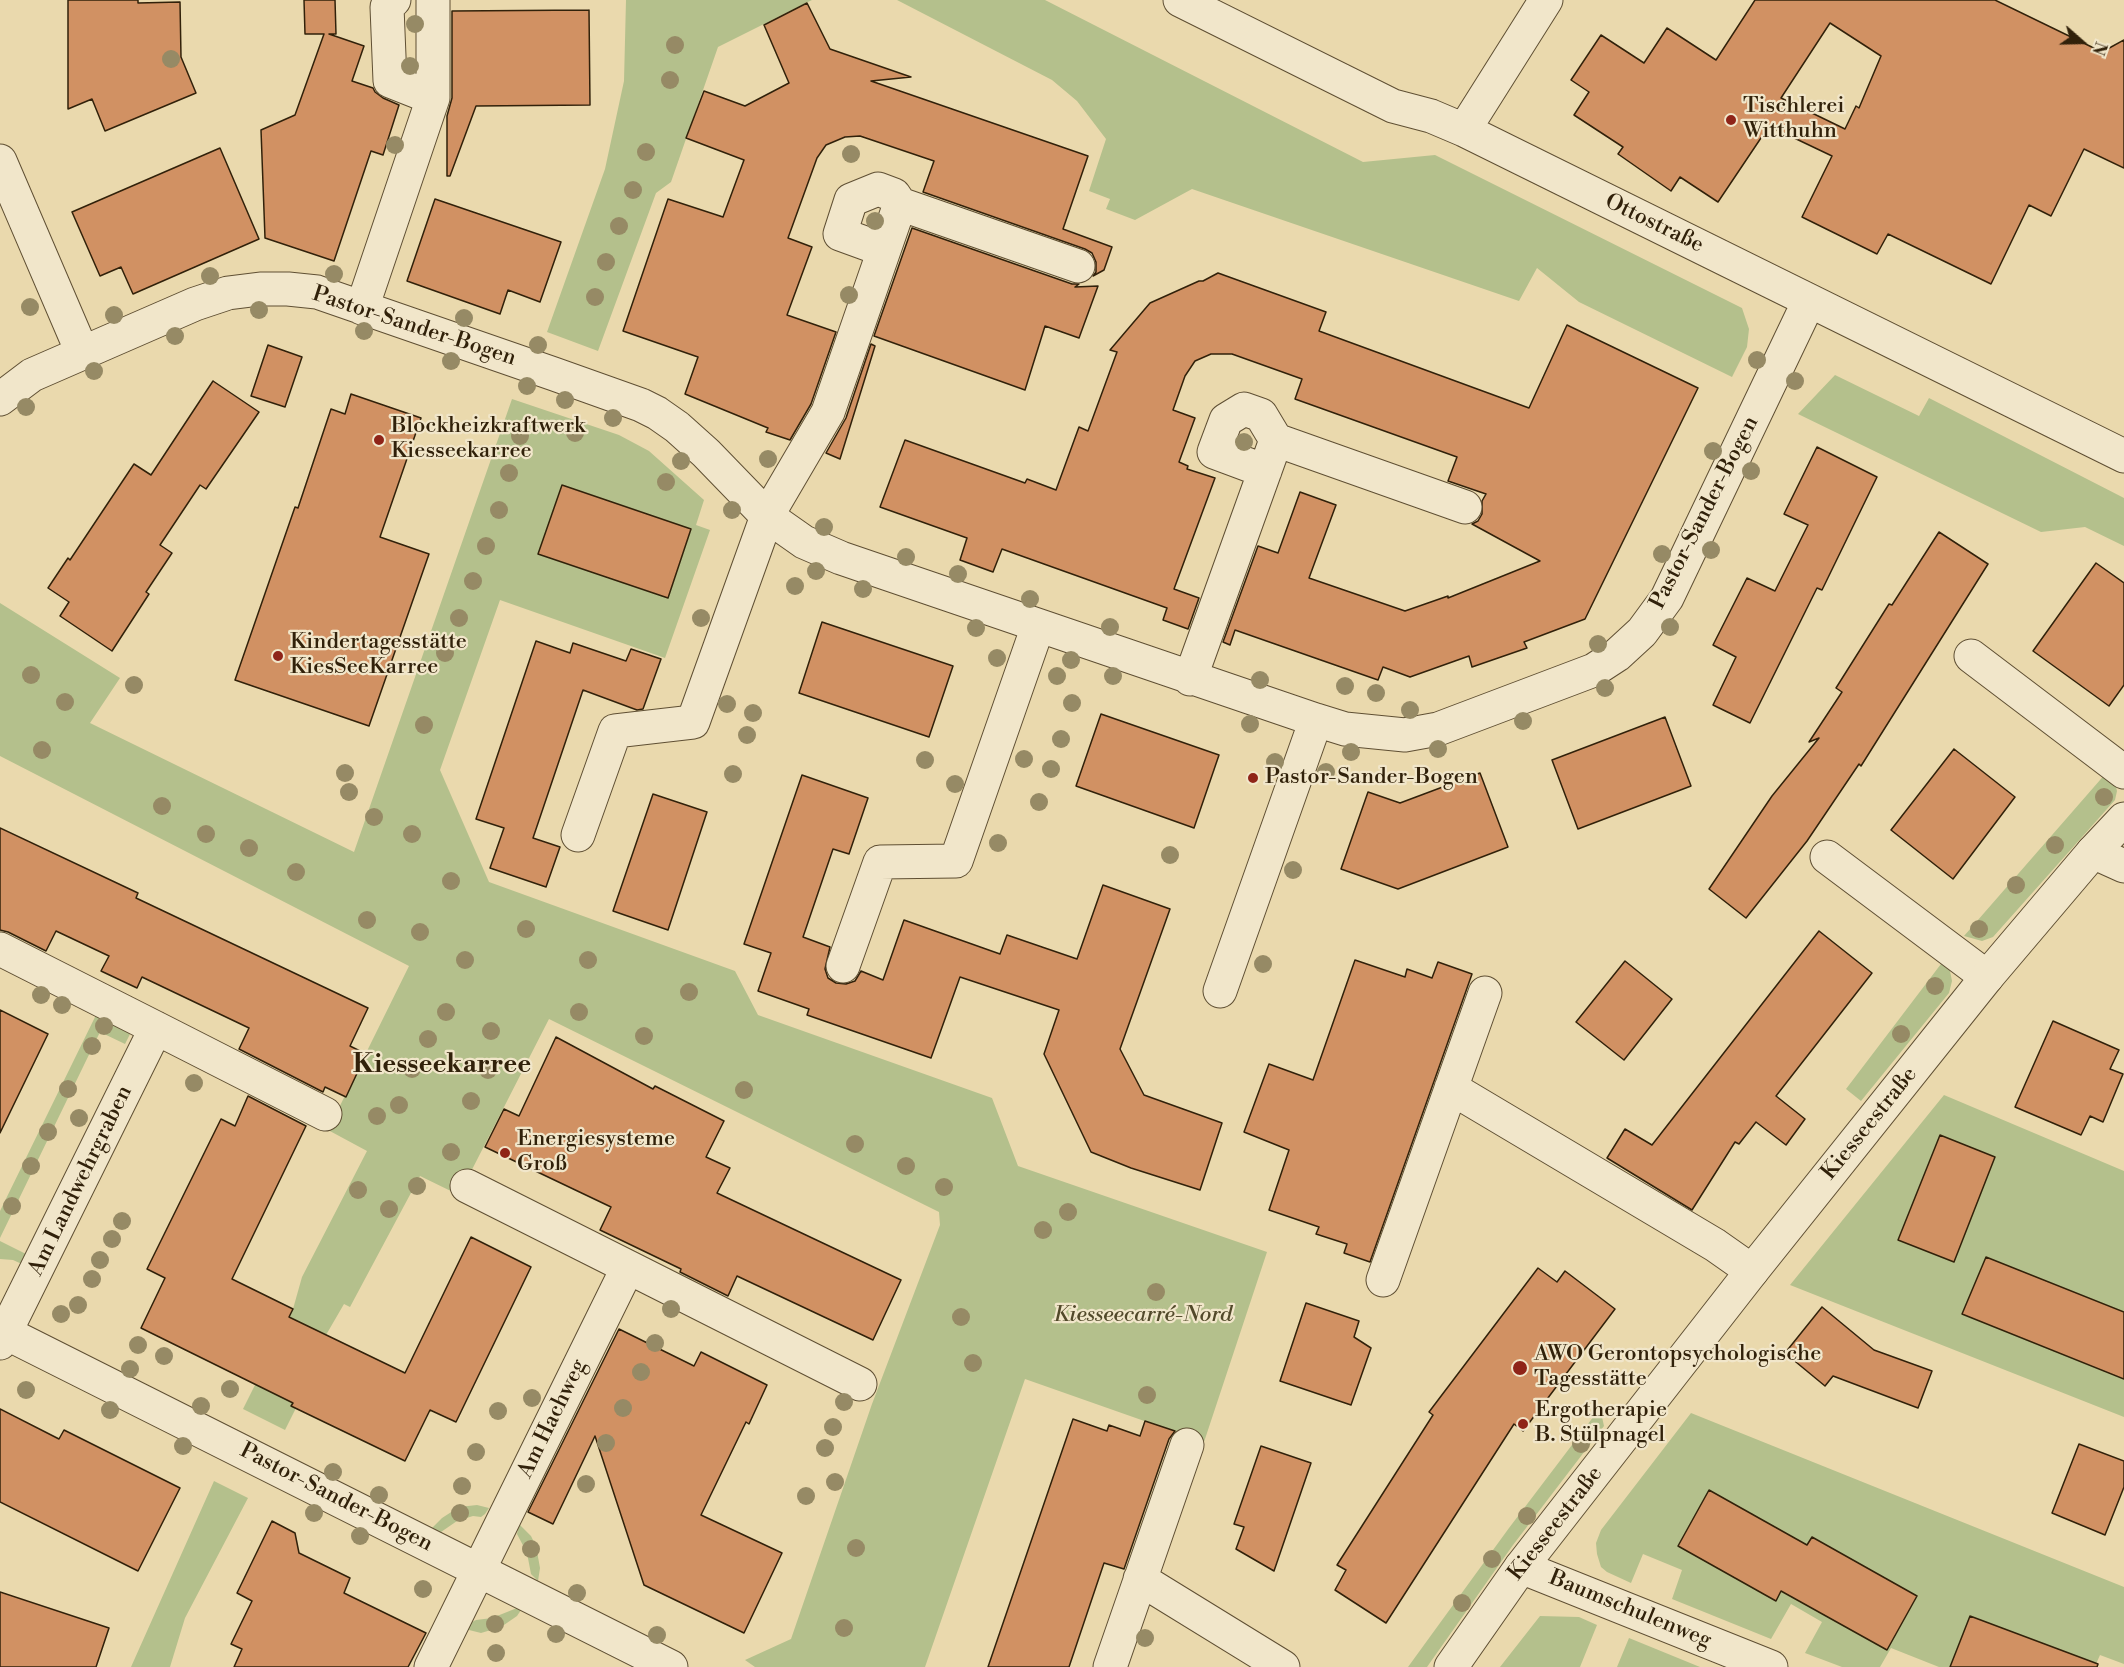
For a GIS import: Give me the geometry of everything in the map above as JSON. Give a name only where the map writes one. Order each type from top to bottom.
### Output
[{"type":"street","points":[[394,0],[387,7],[390,81],[433,98]]},
{"type":"street","points":[[362,308],[433,98],[433,0]]},
{"type":"street","name":"Ottostraße","points":[[1180,0],[1393,106],[1431,116],[1464,130],[2124,456]]},
{"type":"street","points":[[1464,130],[1546,0]]},
{"type":"street","points":[[0,161],[82,352]]},
{"type":"street","points":[[884,250],[840,234],[851,200],[878,189],[894,195],[900,204],[1078,266]]},
{"type":"street","points":[[578,835],[615,731],[693,722],[767,516],[828,412],[900,204]]},
{"type":"street","name":"Pastor-Sander-Bogen","points":[[0,399],[32,375],[195,304],[228,293],[288,289],[317,292],[554,374],[641,405],[657,413],[677,427],[706,453],[767,516],[804,542],[841,558],[1190,679],[1316,720],[1345,729],[1374,734],[1405,735],[1438,729],[1594,670],[1617,656],[1642,632],[1666,598],[1809,301]]},
{"type":"street","points":[[1265,471],[1214,452],[1226,420],[1244,409],[1261,415],[1276,440],[1465,507]]},
{"type":"street","points":[[1190,679],[1276,440]]},
{"type":"street","points":[[843,966],[880,862],[956,861],[1038,626]]},
{"type":"street","points":[[1971,656],[2124,772]]},
{"type":"street","points":[[1220,991],[1316,720]]},
{"type":"street","name":"Kiesseestraße","points":[[1451,1667],[1521,1567],[1752,1271],[1987,977],[2093,852],[2124,819]]},
{"type":"street","points":[[2093,852],[2124,866]]},
{"type":"street","points":[[1827,857],[1987,977]]},
{"type":"street","points":[[0,949],[325,1114]]},
{"type":"street","points":[[1383,1280],[1485,993]]},
{"type":"street","name":"Am Landwehrgraben","points":[[2,1335],[156,1028]]},
{"type":"street","points":[[1452,1088],[1715,1245],[1752,1271]]},
{"type":"street","points":[[467,1186],[860,1384]]},
{"type":"street","name":"Am Hachweg","points":[[431,1667],[628,1267]]},
{"type":"street","name":"Pastor-Sander-Bogen","points":[[2,1335],[671,1667]]},
{"type":"street","points":[[1110,1667],[1187,1445]]},
{"type":"street","name":"Baumschulenweg","points":[[1521,1567],[1771,1667]]},
{"type":"street","points":[[1140,1579],[1283,1667]]},
{"type":"green space","points":[[626,0],[812,0],[718,47],[671,182],[656,193],[598,351],[547,332],[605,169],[624,81]]},
{"type":"green space","points":[[897,0],[1045,0],[1363,162],[1435,155],[1742,308],[1749,329],[1747,347],[1732,377],[1579,302],[1537,268],[1519,301],[1192,189],[1135,220],[1106,209],[1110,199],[1089,191],[1106,139],[1077,101],[1052,80]]},
{"type":"green space","points":[[1835,375],[1919,416],[1929,398],[2124,498],[2124,546],[2085,527],[2041,532],[1798,414]]},
{"type":"green space","name":"Kiesseecarré-Nord","points":[[512,399],[619,435],[649,451],[704,500],[696,525],[710,530],[665,658],[500,600],[440,770],[489,882],[735,971],[758,1015],[992,1098],[1018,1166],[1267,1252],[1204,1442],[1025,1379],[925,1667],[755,1667],[745,1660],[791,1639],[872,1404],[940,1225],[939,1212],[549,1019],[459,1195],[420,1176],[350,1307],[344,1304],[326,1335],[292,1406],[296,1408],[285,1430],[243,1409],[293,1309],[302,1277],[367,1151],[328,1130],[409,966],[0,756],[0,603],[120,678],[90,723],[354,852]]},
{"type":"green space","points":[[2107,772],[2115,783],[2117,791],[2115,800],[1993,937],[1982,941],[1964,936]]},
{"type":"green space","points":[[1944,960],[1952,981],[1949,993],[1861,1101],[1846,1089]]},
{"type":"green space","points":[[96,1015],[131,1032],[125,1044],[100,1032],[0,1238],[0,1211]]},
{"type":"green space","points":[[1944,1095],[2124,1171],[2124,1417],[1790,1285]]},
{"type":"green space","points":[[0,1241],[28,1255],[24,1265],[13,1260],[0,1259]]},
{"type":"green space","points":[[1600,1408],[1604,1426],[1513,1545],[1427,1667],[1408,1667],[1509,1528]]},
{"type":"green space","points":[[1691,1413],[2124,1587],[2124,1664],[2100,1655],[2096,1664],[1970,1616],[1950,1667],[1939,1667],[1891,1648],[1880,1667],[1842,1667],[1805,1653],[1822,1622],[1791,1604],[1771,1639],[1672,1599],[1682,1570],[1643,1554],[1631,1583],[1607,1572],[1601,1567],[1597,1554],[1596,1543],[1601,1530]]},
{"type":"green space","points":[[214,1481],[248,1498],[185,1618],[170,1667],[131,1667]]},
{"type":"green space","points":[[477,1505],[489,1508],[481,1517],[473,1516],[457,1521],[441,1532],[432,1528],[459,1507]]},
{"type":"green space","points":[[519,1524],[531,1536],[536,1546],[540,1568],[538,1581],[531,1574],[527,1553],[517,1534]]},
{"type":"green space","points":[[517,1608],[521,1610],[517,1616],[501,1627],[481,1633],[465,1629],[468,1624],[476,1620],[492,1618]]},
{"type":"green space","points":[[1540,1616],[1579,1617],[1597,1625],[1580,1667],[1500,1667]]},
{"type":"green space","points":[[1629,1638],[1700,1667],[1617,1667]]},
{"type":"building","points":[[68,0],[180,2],[181,57],[196,93],[105,131],[92,99],[68,109]]},
{"type":"building","points":[[304,0],[335,0],[336,34],[329,34],[364,46],[352,81],[373,88],[383,98],[399,105],[383,155],[371,151],[334,261],[265,238],[261,130],[295,115],[324,34],[305,34]]},
{"type":"building","points":[[1755,0],[1995,0],[2102,52],[2124,40],[2124,168],[2084,149],[2051,216],[2029,205],[1991,284],[1888,234],[1877,254],[1802,217],[1832,156],[1769,126],[1718,202],[1680,177],[1671,191],[1618,154],[1623,147],[1574,115],[1589,92],[1571,80],[1601,35],[1644,63],[1667,28],[1716,60]],"holes":[[[1830,23],[1881,56],[1859,108],[1856,106],[1845,129],[1781,98]]]},
{"type":"building","points":[[807,3],[830,49],[911,77],[871,81],[1088,156],[1063,229],[1112,247],[1104,270],[1093,276],[1096,272],[1096,262],[1092,253],[1085,249],[923,192],[934,161],[860,136],[845,137],[826,145],[817,158],[788,238],[812,247],[787,315],[836,332],[811,404],[790,440],[766,432],[768,428],[685,394],[698,357],[623,331],[668,199],[723,217],[744,160],[686,138],[704,91],[745,106],[789,83],[764,25]]},
{"type":"building","points":[[589,10],[590,105],[476,106],[450,176],[447,176],[447,116],[452,98],[452,11]]},
{"type":"building","points":[[220,148],[259,239],[133,294],[121,267],[100,276],[72,212]]},
{"type":"building","points":[[435,199],[561,242],[540,302],[508,290],[500,314],[407,281]]},
{"type":"building","points":[[912,228],[1072,284],[1079,284],[1075,287],[1098,286],[1079,338],[1045,326],[1025,390],[874,336]]},
{"type":"building","points":[[1218,273],[1326,312],[1319,331],[1529,408],[1567,325],[1698,388],[1585,619],[1524,642],[1527,648],[1472,667],[1469,656],[1410,677],[1383,667],[1378,680],[1235,630],[1230,645],[1223,642],[1258,546],[1278,553],[1300,492],[1336,505],[1309,578],[1405,611],[1448,596],[1448,598],[1540,561],[1472,524],[1478,521],[1482,514],[1482,501],[1486,494],[1448,481],[1457,457],[1295,399],[1302,379],[1232,354],[1211,354],[1195,361],[1185,376],[1173,410],[1195,418],[1179,462],[1188,466],[1187,469],[1215,478],[1174,589],[1199,598],[1188,629],[1163,620],[1167,608],[1002,549],[993,572],[960,560],[967,538],[880,507],[905,440],[1025,483],[1027,479],[1056,490],[1079,427],[1088,431],[1117,352],[1110,350],[1150,303]]},
{"type":"building","points":[[871,344],[875,346],[840,459],[826,453],[846,418]]},
{"type":"building","points":[[268,345],[302,357],[285,407],[251,396]]},
{"type":"building","points":[[213,381],[259,412],[206,489],[200,485],[160,545],[172,553],[146,592],[149,594],[112,651],[60,616],[69,602],[48,588],[68,558],[70,560],[134,464],[151,475]]},
{"type":"building","points":[[351,394],[421,418],[380,537],[429,554],[369,726],[235,680],[295,507],[298,508],[331,409],[345,414]]},
{"type":"building","points":[[1817,447],[1877,477],[1822,590],[1817,588],[1750,723],[1713,705],[1736,657],[1713,645],[1747,578],[1775,591],[1808,525],[1784,514]]},
{"type":"building","points":[[562,485],[691,529],[668,598],[538,554]]},
{"type":"building","points":[[1939,532],[1988,564],[1861,766],[1859,764],[1807,841],[1746,918],[1709,889],[1772,796],[1819,738],[1809,742],[1842,692],[1836,688],[1889,604],[1892,605]]},
{"type":"building","points":[[2096,563],[2124,583],[2124,685],[2109,706],[2033,651]]},
{"type":"building","points":[[822,622],[953,666],[929,737],[799,693]]},
{"type":"building","points":[[536,641],[570,653],[573,643],[626,661],[631,649],[661,659],[643,709],[637,710],[583,690],[533,838],[560,847],[546,887],[490,868],[504,828],[476,819]]},
{"type":"building","points":[[1101,714],[1219,755],[1194,828],[1076,786]]},
{"type":"building","points":[[1665,717],[1691,786],[1578,829],[1552,760]]},
{"type":"building","points":[[1954,749],[2015,797],[1953,879],[1891,830]]},
{"type":"building","points":[[1480,773],[1508,847],[1398,889],[1341,869],[1368,792],[1400,803]]},
{"type":"building","points":[[802,775],[868,798],[849,854],[833,849],[803,937],[830,947],[825,969],[828,978],[836,983],[846,984],[855,981],[861,971],[883,980],[904,920],[1000,954],[1007,935],[1077,959],[1103,885],[1170,909],[1120,1049],[1144,1095],[1222,1123],[1200,1190],[1131,1168],[1091,1152],[1044,1054],[1059,1010],[960,977],[931,1058],[807,1015],[809,1009],[758,991],[771,953],[744,944]]},
{"type":"building","points":[[653,794],[707,812],[668,930],[613,911]]},
{"type":"building","points":[[0,828],[138,893],[136,898],[368,1008],[350,1046],[366,1054],[346,1097],[325,1087],[323,1092],[239,1049],[249,1028],[142,977],[137,988],[101,971],[109,956],[56,931],[46,951],[0,930]]},
{"type":"building","points":[[1819,931],[1872,973],[1776,1096],[1805,1119],[1786,1145],[1756,1122],[1739,1144],[1735,1142],[1692,1210],[1607,1158],[1625,1129],[1652,1145]]},
{"type":"building","points":[[1355,960],[1405,977],[1407,969],[1432,978],[1438,962],[1472,974],[1370,1262],[1344,1253],[1347,1244],[1316,1234],[1319,1227],[1269,1210],[1289,1150],[1244,1132],[1269,1064],[1313,1080]]},
{"type":"building","points":[[1625,961],[1672,999],[1624,1060],[1576,1022]]},
{"type":"building","points":[[0,1010],[48,1034],[0,1133]]},
{"type":"building","points":[[2053,1021],[2119,1050],[2110,1069],[2123,1074],[2103,1122],[2090,1116],[2081,1135],[2015,1107]]},
{"type":"building","points":[[556,1037],[653,1089],[655,1086],[724,1121],[706,1157],[730,1168],[717,1193],[901,1280],[873,1340],[737,1276],[728,1296],[680,1272],[681,1269],[600,1230],[611,1207],[485,1147],[504,1109],[519,1116]]},
{"type":"building","points":[[248,1096],[306,1126],[232,1279],[293,1309],[289,1317],[405,1373],[471,1237],[531,1267],[456,1422],[430,1410],[405,1461],[291,1406],[293,1403],[141,1328],[165,1278],[147,1269],[221,1119],[235,1126]]},
{"type":"building","points":[[1940,1135],[1995,1157],[1954,1262],[1898,1240]]},
{"type":"building","points":[[1986,1257],[2124,1312],[2124,1379],[1962,1314]]},
{"type":"building","points":[[1538,1268],[1557,1282],[1565,1271],[1615,1309],[1523,1431],[1514,1424],[1386,1623],[1335,1590],[1346,1570],[1337,1565],[1433,1415],[1429,1412]]},
{"type":"building","points":[[1306,1303],[1359,1321],[1354,1337],[1371,1348],[1351,1405],[1280,1381]]},
{"type":"building","points":[[1822,1307],[1874,1350],[1932,1371],[1918,1408],[1833,1376],[1825,1386],[1785,1353]]},
{"type":"building","points":[[619,1329],[694,1366],[701,1352],[767,1385],[749,1424],[746,1422],[701,1515],[782,1553],[744,1633],[644,1585],[595,1436],[553,1524],[528,1512]]},
{"type":"building","points":[[0,1409],[59,1439],[64,1430],[180,1488],[138,1571],[0,1502]]},
{"type":"building","points":[[1073,1419],[1107,1431],[1109,1425],[1140,1436],[1145,1421],[1175,1431],[1169,1439],[1124,1569],[1104,1563],[1069,1667],[988,1667]]},
{"type":"building","points":[[2079,1444],[2124,1461],[2124,1487],[2105,1535],[2052,1513]]},
{"type":"building","points":[[1261,1446],[1311,1463],[1274,1571],[1236,1549],[1244,1527],[1234,1524]]},
{"type":"building","points":[[1709,1490],[1807,1545],[1812,1537],[1917,1596],[1887,1650],[1781,1591],[1776,1601],[1678,1546]]},
{"type":"building","points":[[272,1521],[295,1533],[299,1553],[350,1578],[344,1593],[426,1633],[408,1667],[234,1667],[242,1649],[231,1644],[252,1601],[237,1593]]},
{"type":"building","points":[[0,1592],[109,1628],[96,1667],[0,1667]]},
{"type":"building","points":[[1970,1616],[2098,1664],[2097,1667],[1950,1667]]},
{"type":"place","name":"Tischlerei Witthuhn","points":[[1731,120]]},
{"type":"place","name":"Blockheizkraftwerk Kiesseekarree","points":[[379,440]]},
{"type":"place","name":"Kindertagesstätte KiesSeeKarree","points":[[278,656]]},
{"type":"place","name":"Pastor-Sander-Bogen","points":[[1253,778]]},
{"type":"place","name":"Energiesysteme Groß","points":[[505,1153]]},
{"type":"place","name":"AWO Gerontopsychologische Tagesstätte","points":[[1520,1368]]},
{"type":"place","name":"Ergotherapie B. Stülpnagel","points":[[1523,1424]]},
{"type":"district","name":"Kiesseekarree","points":[[442,1066]]}]
